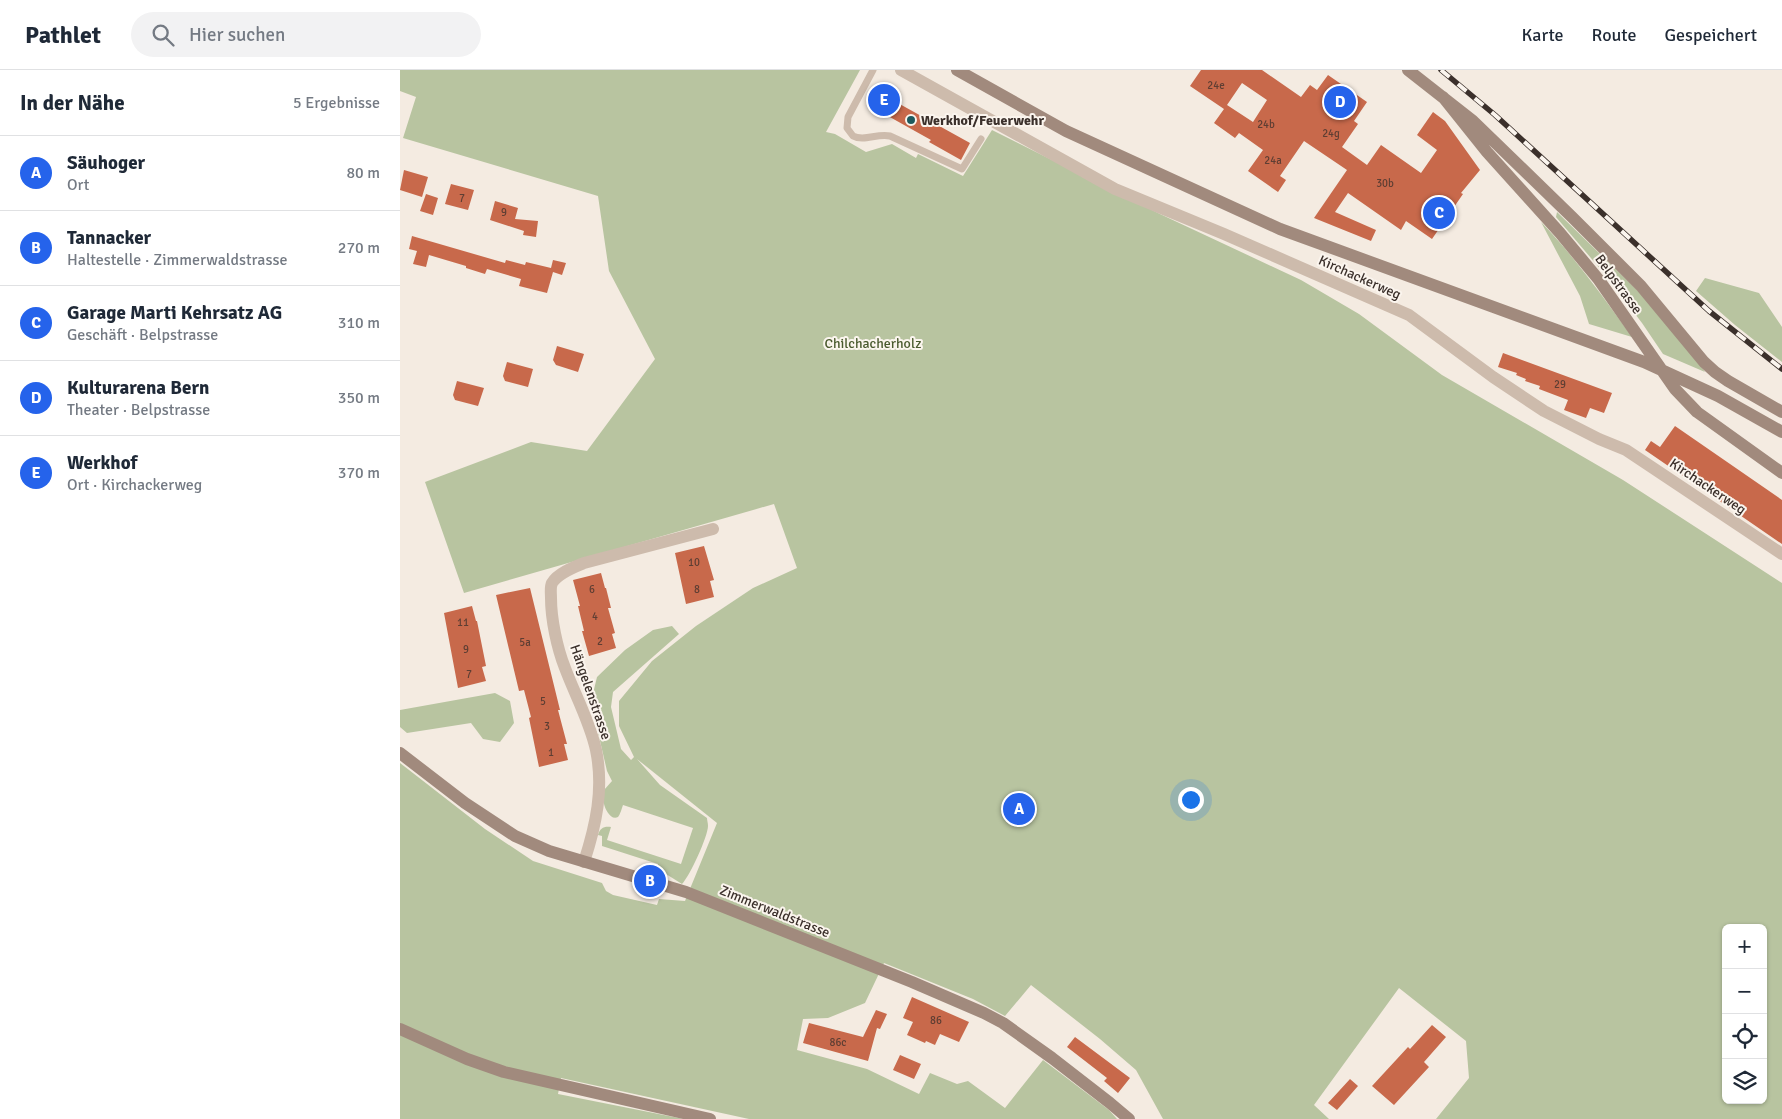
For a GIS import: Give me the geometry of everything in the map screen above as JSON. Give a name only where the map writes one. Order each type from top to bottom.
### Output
[{"type":"street","name":"Kirchackerweg","points":[[901,70],[1115,189],[1232,237],[1409,315],[1492,377],[1544,411],[1599,439],[1626,450],[1782,554]]},
{"type":"street","points":[[957,70],[1066,130],[1280,229],[1637,359],[1718,396],[1782,432]]},
{"type":"street","name":"Belpstrasse","points":[[1408,70],[1444,97],[1495,142],[1641,286],[1704,362],[1715,372],[1782,412]]},
{"type":"street","name":"Belpstrasse","points":[[1444,97],[1487,152],[1600,280],[1675,389],[1696,412],[1782,473]]},
{"type":"street","name":"Hängelenstrasse","points":[[584,862],[597,814],[599,774],[596,750],[583,711],[564,666],[551,613],[552,582],[564,572],[584,563],[713,529]]},
{"type":"street","name":"Zimmerwaldstrasse","points":[[400,753],[465,803],[515,836],[549,851],[686,892],[967,1004],[1003,1023],[1110,1102],[1129,1119]]},
{"type":"street","points":[[400,1028],[467,1059],[504,1072],[710,1119]]},
{"type":"lane","points":[[873,70],[848,117],[847,128],[853,136],[863,138],[879,135],[890,136],[962,169],[981,139]]},
{"type":"green space","name":"Chilchacherholz","points":[[400,70],[860,70],[826,132],[835,134],[866,152],[892,144],[916,158],[918,154],[963,176],[992,130],[1160,214],[1301,280],[1359,314],[1442,375],[1623,480],[1782,583],[1782,1119],[1436,1119],[1469,1078],[1466,1041],[1399,988],[1314,1105],[1329,1119],[1163,1119],[1136,1070],[1031,985],[1005,1016],[973,999],[884,963],[865,1003],[828,1018],[803,1019],[797,1050],[867,1069],[919,1094],[930,1073],[957,1084],[968,1081],[1005,1108],[1043,1060],[1109,1110],[1117,1119],[749,1119],[561,1078],[558,1094],[684,1119],[400,1119],[400,763],[485,829],[533,861],[602,883],[606,891],[613,895],[657,905],[659,899],[685,901],[717,823],[637,759],[660,785],[707,818],[708,826],[702,847],[694,865],[682,884],[658,869],[658,864],[602,846],[602,836],[598,835],[603,828],[611,827],[607,840],[681,864],[693,828],[623,805],[618,817],[611,816],[607,811],[604,802],[604,790],[612,781],[607,771],[591,702],[597,677],[625,650],[653,630],[672,626],[679,634],[613,692],[611,707],[621,749],[631,760],[634,757],[619,726],[619,701],[652,661],[696,626],[753,588],[797,568],[774,504],[464,593],[425,482],[531,442],[587,451],[655,359],[609,271],[598,196],[403,138],[416,97],[400,91]]},
{"type":"green space","points":[[1557,212],[1637,290],[1675,331],[1705,372],[1663,354],[1602,271],[1556,217]]},
{"type":"green space","points":[[1541,222],[1577,263],[1632,337],[1589,324],[1580,296]]},
{"type":"green space","points":[[1705,278],[1759,293],[1782,327],[1782,362],[1696,291]]},
{"type":"green space","points":[[495,693],[510,701],[514,723],[500,742],[483,739],[471,723],[407,733],[400,727],[400,710]]},
{"type":"building","points":[[1201,70],[1262,70],[1301,97],[1310,85],[1317,90],[1328,75],[1367,102],[1354,121],[1358,124],[1342,147],[1367,165],[1381,145],[1421,173],[1437,150],[1417,135],[1433,112],[1445,121],[1480,170],[1461,193],[1463,194],[1432,239],[1406,221],[1401,230],[1348,193],[1335,212],[1376,230],[1371,241],[1314,218],[1347,170],[1304,141],[1280,176],[1286,180],[1278,192],[1248,171],[1263,150],[1239,133],[1235,138],[1214,123],[1224,109],[1190,86]],"holes":[[[1242,83],[1267,100],[1253,122],[1227,105]]]},
{"type":"building","points":[[879,88],[898,99],[896,102],[970,143],[961,160],[929,142],[931,140],[888,116],[890,112],[871,102]]},
{"type":"building","points":[[404,170],[428,177],[422,197],[400,190]]},
{"type":"building","points":[[451,184],[474,190],[468,210],[445,204]]},
{"type":"building","points":[[426,194],[438,198],[433,215],[420,211]]},
{"type":"building","points":[[495,201],[518,208],[515,219],[538,221],[536,237],[523,235],[524,231],[490,220]]},
{"type":"building","points":[[412,236],[505,263],[506,260],[525,265],[526,262],[551,268],[553,260],[566,263],[562,275],[553,272],[547,293],[519,286],[521,279],[487,269],[485,274],[429,255],[426,267],[413,264],[417,251],[409,249]]},
{"type":"building","points":[[557,346],[584,354],[578,372],[556,365],[553,360]]},
{"type":"building","points":[[1503,353],[1612,393],[1604,413],[1590,408],[1586,418],[1564,410],[1568,400],[1539,389],[1540,386],[1525,381],[1526,379],[1516,375],[1517,373],[1498,367]]},
{"type":"building","points":[[507,362],[533,369],[528,387],[505,381],[503,376]]},
{"type":"building","points":[[457,381],[484,388],[478,406],[455,400],[453,395]]},
{"type":"building","points":[[1675,426],[1782,500],[1782,544],[1645,450],[1651,441],[1660,447]]},
{"type":"building","points":[[704,546],[714,580],[710,581],[714,597],[686,604],[675,553]]},
{"type":"building","points":[[601,573],[611,608],[608,608],[615,633],[612,634],[616,648],[589,656],[582,631],[584,631],[578,606],[580,606],[573,580]]},
{"type":"building","points":[[530,588],[560,710],[558,710],[567,744],[564,744],[568,760],[539,767],[529,718],[531,717],[524,690],[519,691],[496,595]]},
{"type":"building","points":[[472,606],[486,666],[482,667],[486,681],[458,688],[444,613]]},
{"type":"building","points":[[912,997],[969,1022],[959,1042],[940,1034],[935,1045],[907,1035],[913,1022],[903,1018]]},
{"type":"building","points":[[876,1010],[887,1014],[880,1029],[877,1028],[868,1061],[803,1043],[809,1023],[863,1037]]},
{"type":"building","points":[[1432,1025],[1446,1037],[1424,1062],[1429,1067],[1394,1105],[1372,1086],[1408,1047],[1410,1049]]},
{"type":"building","points":[[1075,1037],[1130,1078],[1118,1093],[1104,1081],[1107,1078],[1067,1047]]},
{"type":"building","points":[[900,1055],[921,1064],[914,1079],[893,1070]]},
{"type":"building","points":[[1350,1079],[1358,1086],[1337,1110],[1328,1103]]},
{"type":"railway","points":[[1441,70],[1495,115],[1709,311],[1782,369]]},
{"type":"place","name":"Werkhof","points":[[884,100]]},
{"type":"place","name":"Kulturarena Bern","points":[[1340,102]]},
{"type":"place","name":"Werkhof/Feuerwehr","points":[[911,120]]},
{"type":"place","name":"Garage Marti Kehrsatz AG","points":[[1439,213]]},
{"type":"place","name":"Säuhoger","points":[[1019,809]]},
{"type":"place","name":"Tannacker","points":[[650,881]]}]
